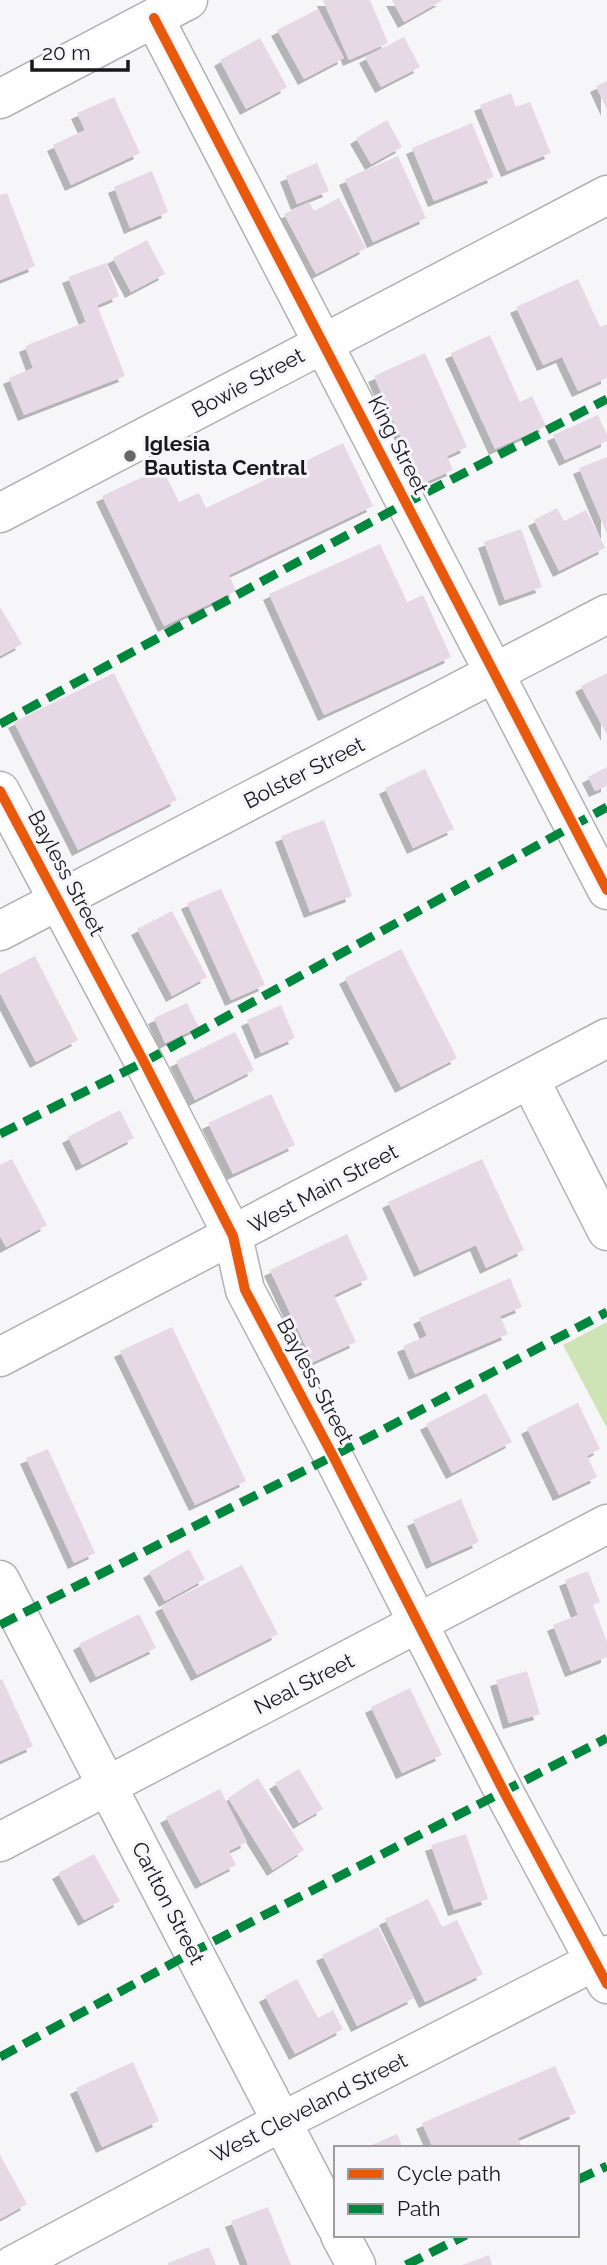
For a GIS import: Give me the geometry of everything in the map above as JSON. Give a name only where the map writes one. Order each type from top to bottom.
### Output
[{"type":"street","points":[[0,99],[188,0]]},
{"type":"street","name":"King Street","points":[[154,18],[607,890]]},
{"type":"street","name":"Bowie Street","points":[[0,513],[607,195]]},
{"type":"street","name":"Bolster Street","points":[[0,931],[607,614]]},
{"type":"street","name":"Bayless Street","points":[[0,791],[233,1236],[245,1290],[503,1792],[603,1967]]},
{"type":"street","name":"West Main Street","points":[[0,1357],[607,1038]]},
{"type":"street","points":[[530,1080],[607,1231]]},
{"type":"street","name":"Neal Street","points":[[0,1842],[607,1524]]},
{"type":"street","name":"Carlton Street","points":[[0,1580],[334,2222]]},
{"type":"street","name":"West Cleveland Street","points":[[13,2265],[281,2122],[603,1967]]},
{"type":"street","points":[[342,2237],[356,2265]]},
{"type":"green space","points":[[607,1322],[607,1428],[563,1345]]},
{"type":"building","points":[[323,0],[370,0],[388,43],[349,60]]},
{"type":"building","points":[[392,0],[443,0],[404,22]]},
{"type":"building","points":[[318,9],[344,58],[304,79],[277,30]]},
{"type":"building","points":[[404,37],[420,67],[381,87],[365,57]]},
{"type":"building","points":[[260,38],[287,87],[246,109],[220,60]]},
{"type":"building","points":[[607,81],[607,110],[596,86]]},
{"type":"building","points":[[511,93],[516,107],[530,102],[551,153],[507,171],[480,105]]},
{"type":"building","points":[[114,97],[140,153],[71,185],[53,145],[85,130],[77,113]]},
{"type":"building","points":[[387,120],[402,147],[371,164],[356,138]]},
{"type":"building","points":[[472,123],[494,177],[434,201],[412,148]]},
{"type":"building","points":[[398,156],[426,218],[373,242],[345,179]]},
{"type":"building","points":[[317,163],[329,191],[297,204],[286,176]]},
{"type":"building","points":[[152,171],[168,212],[130,228],[114,187]]},
{"type":"building","points":[[7,193],[35,266],[0,280],[0,195]]},
{"type":"building","points":[[339,198],[366,248],[316,274],[284,214],[309,202],[314,211]]},
{"type":"building","points":[[147,240],[165,274],[131,292],[113,258]]},
{"type":"building","points":[[106,263],[119,296],[97,305],[125,376],[24,415],[9,378],[33,368],[25,346],[86,322],[68,277]]},
{"type":"building","points":[[578,279],[600,327],[607,324],[607,378],[578,391],[562,357],[543,365],[516,307]]},
{"type":"building","points":[[490,335],[520,402],[532,396],[546,426],[495,449],[451,353]]},
{"type":"building","points":[[425,353],[467,447],[447,456],[453,470],[421,484],[374,376]]},
{"type":"building","points":[[598,415],[607,441],[565,460],[553,435]]},
{"type":"building","points":[[343,443],[373,506],[229,575],[236,591],[164,626],[102,496],[162,468],[179,502],[199,493],[206,508]]},
{"type":"building","points":[[607,457],[607,534],[579,468]]},
{"type":"building","points":[[557,508],[564,521],[586,510],[605,548],[559,571],[534,520]]},
{"type":"building","points":[[521,529],[542,587],[505,600],[484,542]]},
{"type":"building","points":[[380,544],[407,602],[423,595],[451,657],[324,715],[269,594]]},
{"type":"building","points":[[0,607],[22,644],[0,656]]},
{"type":"building","points":[[114,673],[177,800],[78,850],[14,722]]},
{"type":"building","points":[[607,673],[607,735],[581,686]]},
{"type":"building","points":[[607,767],[607,786],[595,791],[588,777]]},
{"type":"building","points":[[425,769],[454,829],[413,848],[385,788]]},
{"type":"building","points":[[324,820],[352,896],[310,912],[281,836]]},
{"type":"building","points":[[221,889],[265,985],[231,1000],[187,903]]},
{"type":"building","points":[[172,911],[207,977],[172,996],[137,929]]},
{"type":"building","points":[[401,949],[457,1058],[401,1087],[345,978]]},
{"type":"building","points":[[35,956],[78,1040],[36,1062],[0,993],[0,974]]},
{"type":"building","points":[[187,1003],[199,1027],[165,1043],[154,1018]]},
{"type":"building","points":[[281,1005],[295,1038],[261,1053],[247,1020]]},
{"type":"building","points":[[235,1032],[254,1070],[195,1100],[176,1061]]},
{"type":"building","points":[[271,1094],[295,1145],[233,1174],[208,1123]]},
{"type":"building","points":[[120,1110],[134,1138],[82,1165],[68,1137]]},
{"type":"building","points":[[12,1159],[47,1225],[6,1247],[0,1236],[0,1165]]},
{"type":"building","points":[[482,1159],[524,1250],[486,1268],[476,1245],[420,1271],[388,1202]]},
{"type":"building","points":[[347,1234],[368,1279],[334,1295],[356,1342],[313,1362],[270,1270]]},
{"type":"building","points":[[510,1278],[522,1307],[500,1316],[508,1334],[415,1374],[403,1346],[427,1336],[419,1318]]},
{"type":"building","points":[[172,1327],[246,1481],[195,1505],[120,1351]]},
{"type":"building","points":[[486,1393],[512,1442],[452,1473],[426,1424]]},
{"type":"building","points":[[578,1403],[600,1449],[587,1456],[597,1477],[559,1495],[527,1428]]},
{"type":"building","points":[[48,1449],[95,1553],[74,1563],[26,1458]]},
{"type":"building","points":[[461,1499],[479,1542],[432,1563],[413,1520]]},
{"type":"building","points":[[189,1549],[205,1579],[165,1601],[149,1572]]},
{"type":"building","points":[[242,1565],[278,1634],[197,1675],[161,1606]]},
{"type":"building","points":[[588,1571],[600,1602],[593,1605],[607,1642],[607,1657],[571,1671],[553,1625],[578,1615],[565,1580]]},
{"type":"building","points":[[139,1614],[156,1648],[96,1677],[79,1644]]},
{"type":"building","points":[[527,1671],[540,1714],[509,1723],[496,1680]]},
{"type":"building","points":[[2,1679],[33,1746],[0,1761],[0,1680]]},
{"type":"building","points":[[410,1688],[442,1755],[402,1773],[371,1707]]},
{"type":"building","points":[[299,1769],[323,1809],[299,1823],[275,1783]]},
{"type":"building","points":[[258,1778],[304,1850],[273,1870],[228,1798]]},
{"type":"building","points":[[220,1789],[247,1842],[229,1851],[236,1865],[201,1883],[166,1817]]},
{"type":"building","points":[[466,1834],[488,1899],[454,1910],[431,1845]]},
{"type":"building","points":[[94,1854],[120,1901],[84,1920],[58,1873]]},
{"type":"building","points":[[428,1899],[442,1927],[457,1920],[483,1974],[425,2002],[385,1919]]},
{"type":"building","points":[[378,1927],[414,1998],[357,2026],[322,1955]]},
{"type":"building","points":[[297,1979],[318,2018],[333,2010],[343,2029],[295,2054],[265,1996]]},
{"type":"building","points":[[133,2062],[159,2121],[102,2147],[76,2088]]},
{"type":"building","points":[[555,2066],[576,2113],[518,2138],[521,2146],[432,2146],[422,2123]]},
{"type":"building","points":[[397,2134],[402,2146],[370,2146]]},
{"type":"building","points":[[0,2155],[27,2204],[0,2219]]},
{"type":"building","points":[[268,2207],[291,2265],[248,2265],[231,2221]]},
{"type":"building","points":[[209,2247],[216,2265],[168,2265],[168,2263]]},
{"type":"building","points":[[489,2255],[492,2265],[462,2265]]},
{"type":"marked path","points":[[0,724],[406,503],[607,399]]},
{"type":"marked path","points":[[0,1134],[144,1062],[607,807]]},
{"type":"marked path","points":[[0,1625],[333,1456],[607,1312]]},
{"type":"marked path","points":[[0,2057],[193,1952],[607,1738]]},
{"type":"marked path","points":[[579,2179],[607,2166]]},
{"type":"marked path","points":[[406,2265],[462,2237]]},
{"type":"cycle path","points":[[154,18],[607,890]]},
{"type":"cycle path","points":[[0,791],[233,1236],[245,1290],[504,1792],[607,1984]]},
{"type":"place","name":"Iglesia Bautista Central","points":[[130,456]]}]
